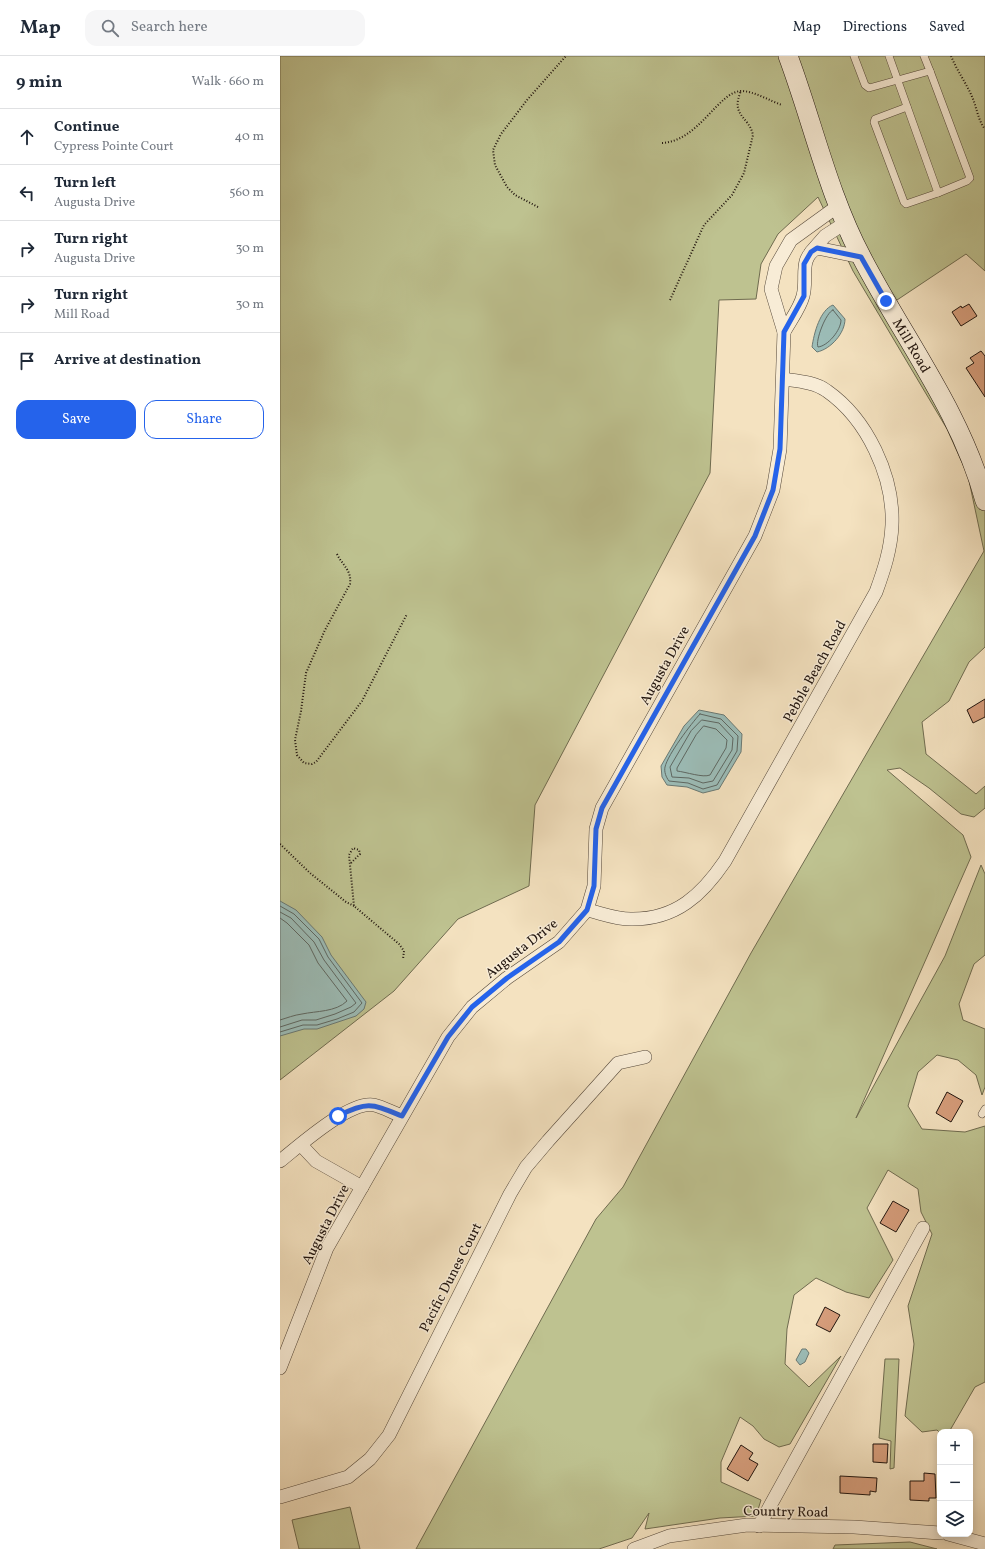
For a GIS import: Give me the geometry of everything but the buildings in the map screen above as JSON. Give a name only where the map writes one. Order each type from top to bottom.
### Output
[{"type":"main road","name":"Mill Road","points":[[788,56],[842,214],[861,257],[957,424],[976,469],[985,501]]},
{"type":"street","name":"Augusta Drive","points":[[784,332],[804,296],[804,264],[811,252],[842,214]]},
{"type":"street","name":"Augusta Drive","points":[[280,1368],[327,1248],[448,1037],[472,1007],[507,978],[559,942],[587,910],[594,886],[596,829],[602,808],[755,536],[773,490],[780,449],[784,332],[771,290],[776,266],[791,240],[842,214]]},
{"type":"street","points":[[811,252],[817,248],[861,257]]},
{"type":"street","name":"Pebble Beach Road","points":[[587,910],[632,920],[661,916],[687,904],[712,880],[725,861],[876,592],[888,560],[892,524],[888,483],[874,444],[847,409],[826,390],[802,382],[783,379]]},
{"type":"street","name":"Pacific Dunes Court","points":[[280,1497],[348,1477],[370,1459],[390,1435],[510,1194],[526,1167],[618,1064],[645,1057]]},
{"type":"street","points":[[280,1161],[338,1116],[356,1107],[373,1104],[402,1116]]},
{"type":"street","points":[[301,1145],[316,1161],[362,1186]]},
{"type":"street","points":[[759,1526],[923,1228]]},
{"type":"street","name":"Country Road","points":[[634,1549],[658,1544],[677,1535],[747,1525],[854,1527],[937,1533]]},
{"type":"street","points":[[959,1537],[985,1544]]},
{"type":"lane","points":[[854,56],[865,85],[869,88],[930,71]]},
{"type":"lane","points":[[889,56],[938,193]]},
{"type":"lane","points":[[907,107],[875,119],[874,122],[906,204],[967,182],[970,178],[924,56]]},
{"type":"path","points":[[538,208],[516,195],[507,186],[495,165],[493,150],[501,134],[527,100],[566,56]]},
{"type":"path","points":[[951,56],[971,95],[981,124],[985,129]]},
{"type":"path","points":[[662,142],[674,140],[688,133],[701,124],[725,99],[733,93],[741,91],[782,105]]},
{"type":"path","points":[[670,300],[704,225],[732,195],[744,173],[753,135],[752,129],[739,112],[737,106],[741,91]]},
{"type":"path","points":[[337,554],[340,561],[349,571],[351,577],[350,584],[325,630],[306,673],[303,703],[295,740],[297,755],[304,763],[312,764],[316,762],[348,721],[366,693],[407,614]]},
{"type":"path","points":[[280,844],[310,873],[346,902],[354,906],[399,944],[404,951],[403,959]]},
{"type":"path","points":[[351,864],[360,854],[359,850],[353,848],[349,855],[354,906]]},
{"type":"green space","points":[[280,56],[985,56],[985,271],[966,254],[894,302],[985,489],[985,647],[969,662],[949,701],[922,722],[926,754],[976,794],[985,786],[985,808],[974,817],[961,814],[929,788],[900,768],[887,770],[963,835],[971,857],[856,1118],[945,956],[981,865],[985,874],[985,955],[974,964],[959,1004],[963,1020],[985,1029],[985,1087],[982,1095],[976,1075],[958,1060],[937,1055],[918,1072],[908,1106],[922,1129],[965,1132],[985,1126],[985,1382],[975,1387],[951,1429],[937,1429],[922,1432],[905,1416],[914,1344],[908,1306],[932,1234],[921,1212],[918,1189],[888,1170],[867,1208],[893,1260],[869,1298],[846,1292],[816,1278],[794,1295],[787,1329],[785,1364],[809,1387],[841,1356],[790,1444],[779,1447],[764,1439],[753,1426],[740,1417],[721,1462],[721,1482],[761,1500],[756,1516],[720,1518],[645,1529],[649,1513],[632,1538],[599,1549],[416,1549],[596,1219],[623,1187],[751,953],[984,551],[968,476],[947,429],[853,271],[818,197],[778,234],[761,264],[756,299],[719,300],[710,473],[535,805],[529,886],[458,919],[394,991],[280,1080]]},
{"type":"green space","points":[[885,1359],[899,1359],[894,1468],[890,1469],[891,1441],[879,1438]]},
{"type":"green space","points":[[350,1507],[360,1549],[299,1549],[292,1520]]},
{"type":"green space","points":[[910,1542],[937,1549],[833,1549],[835,1545]]},
{"type":"water","points":[[833,305],[845,319],[843,330],[832,344],[817,352],[812,347],[818,323],[828,308]]},
{"type":"water","points":[[699,710],[724,715],[742,734],[741,752],[719,789],[703,793],[687,787],[667,785],[662,777],[661,766],[684,726]]},
{"type":"water","points":[[280,901],[296,910],[322,937],[331,955],[366,1002],[364,1009],[356,1016],[317,1029],[304,1029],[280,1036]]},
{"type":"water","points":[[802,1349],[806,1349],[809,1353],[805,1362],[800,1365],[796,1360]]},
{"type":"route","points":[[338,1116],[356,1107],[373,1104],[402,1116],[448,1037],[472,1007],[507,978],[559,942],[587,910],[594,886],[596,829],[602,808],[755,536],[773,490],[780,449],[784,332],[804,296],[804,264],[811,252],[817,248],[861,257],[886,301]]}]
